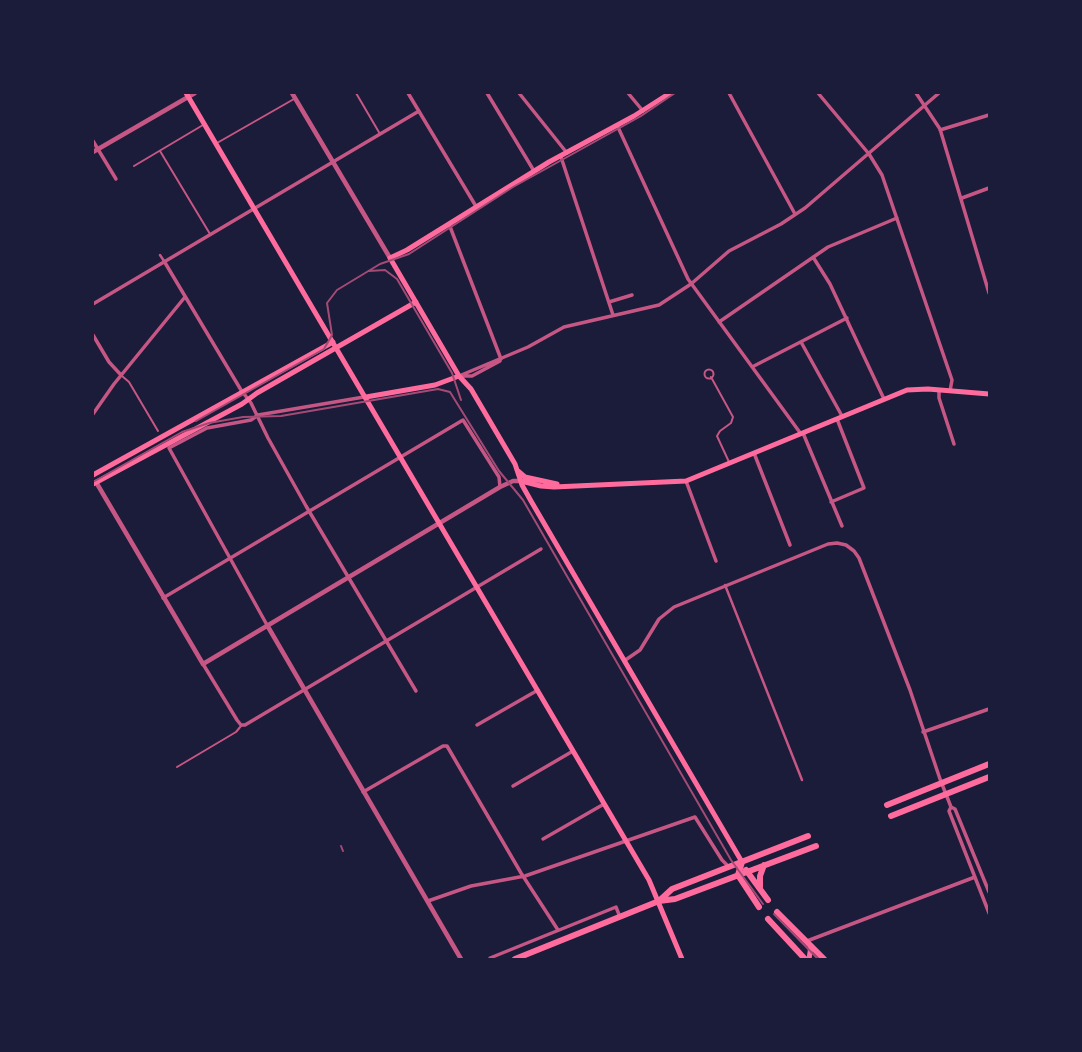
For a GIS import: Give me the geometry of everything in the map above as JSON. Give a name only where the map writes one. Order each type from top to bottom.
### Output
[{"type":"main road","points":[[670,93],[390,258],[459,376],[471,389],[518,471],[520,481],[531,501],[747,871],[768,900]]},
{"type":"main road","points":[[187,95],[627,842],[659,901],[682,959]]},
{"type":"main road","points":[[94,480],[335,344],[344,343],[416,302]]},
{"type":"main road","points":[[366,397],[435,385],[459,376]]},
{"type":"main road","points":[[520,481],[541,486],[567,486],[686,481],[907,390],[989,394]]},
{"type":"main road","points":[[94,480],[246,396]]},
{"type":"main road","points":[[518,471],[525,477],[567,486]]},
{"type":"main road","points":[[531,501],[541,486]]},
{"type":"main road","points":[[887,805],[989,764]]},
{"type":"main road","points":[[891,816],[989,777]]},
{"type":"main road","points":[[659,901],[672,889],[808,836]]},
{"type":"main road","points":[[515,959],[659,901],[675,899],[816,846]]},
{"type":"main road","points":[[738,875],[742,862]]},
{"type":"main road","points":[[761,891],[760,881],[764,865]]},
{"type":"main road","points":[[738,875],[759,907]]},
{"type":"main road","points":[[777,912],[824,959]]},
{"type":"main road","points":[[768,919],[807,959]]},
{"type":"main road","points":[[807,959],[809,943]]},
{"type":"street","points":[[95,151],[187,95],[195,93]]},
{"type":"street","points":[[292,93],[390,258]]},
{"type":"street","points":[[416,93],[409,94],[477,208]]},
{"type":"street","points":[[487,93],[534,171]]},
{"type":"street","points":[[519,93],[564,155],[613,315]]},
{"type":"street","points":[[628,93],[643,111]]},
{"type":"street","points":[[729,93],[795,215]]},
{"type":"street","points":[[818,93],[869,154],[882,175],[952,380],[950,391]]},
{"type":"street","points":[[916,93],[940,130],[988,282],[989,293]]},
{"type":"street","points":[[459,376],[476,375],[564,327],[653,307],[691,284],[729,251],[795,215],[939,93]]},
{"type":"street","points":[[93,304],[419,111]]},
{"type":"street","points":[[940,130],[989,115]]},
{"type":"street","points":[[617,125],[691,284],[802,433],[842,526]]},
{"type":"street","points":[[93,141],[95,151],[117,181]]},
{"type":"street","points":[[961,198],[989,188]]},
{"type":"street","points":[[719,322],[813,257],[837,243],[897,218]]},
{"type":"street","points":[[449,224],[502,359]]},
{"type":"street","points":[[160,255],[258,415],[268,438],[416,691]]},
{"type":"street","points":[[813,257],[847,318],[884,400]]},
{"type":"street","points":[[609,302],[632,295]]},
{"type":"street","points":[[93,414],[185,297]]},
{"type":"street","points":[[752,367],[847,318]]},
{"type":"street","points":[[93,335],[109,362],[121,375]]},
{"type":"street","points":[[801,342],[839,417],[864,488],[831,502]]},
{"type":"street","points":[[939,390],[939,398],[954,444]]},
{"type":"street","points":[[366,397],[258,415],[251,420],[207,428],[169,449],[304,690],[461,959]]},
{"type":"street","points":[[163,598],[463,420],[466,420],[499,477],[500,487]]},
{"type":"street","points":[[754,453],[790,545]]},
{"type":"street","points":[[94,480],[241,725],[541,549]]},
{"type":"street","points":[[203,664],[500,487],[520,481]]},
{"type":"street","points":[[686,481],[716,561]]},
{"type":"street","points":[[624,661],[642,649],[659,619],[667,612],[725,585],[828,544],[837,543],[854,551],[910,690],[951,807],[955,809],[989,892]]},
{"type":"street","points":[[725,585],[802,780]]},
{"type":"street","points":[[477,725],[538,690]]},
{"type":"street","points":[[923,732],[989,709]]},
{"type":"street","points":[[363,792],[447,746],[558,930]]},
{"type":"street","points":[[513,786],[573,751]]},
{"type":"street","points":[[543,839],[604,804]]},
{"type":"street","points":[[951,807],[949,811],[989,913]]},
{"type":"street","points":[[428,901],[471,886],[525,876],[696,817],[722,860],[729,866]]},
{"type":"street","points":[[809,943],[975,877]]},
{"type":"street","points":[[491,959],[616,907],[620,917]]},
{"type":"lane","points":[[356,93],[381,134]]},
{"type":"lane","points":[[216,144],[295,99]]},
{"type":"lane","points":[[134,166],[204,124]]},
{"type":"lane","points":[[160,150],[210,235]]},
{"type":"lane","points":[[121,375],[129,382],[158,431]]},
{"type":"lane","points":[[711,377],[733,417],[731,423],[717,436],[730,463]]},
{"type":"lane","points":[[177,767],[236,732],[241,725]]},
{"type":"lane","points":[[696,817],[701,813]]},
{"type":"tram line","points":[[196,421],[324,349],[332,335],[327,303],[337,290],[380,264],[409,254],[513,187],[641,116],[675,93]]},
{"type":"tram line","points":[[369,271],[385,270],[397,279],[452,373],[461,400]]},
{"type":"tram line","points":[[93,482],[182,432],[209,423],[243,417],[281,416],[438,389],[450,392],[499,471],[523,500],[731,860],[763,904]]},
{"type":"tram line","points":[[774,914],[818,959]]},
{"type":"railway","points":[[341,846],[343,851]]}]
